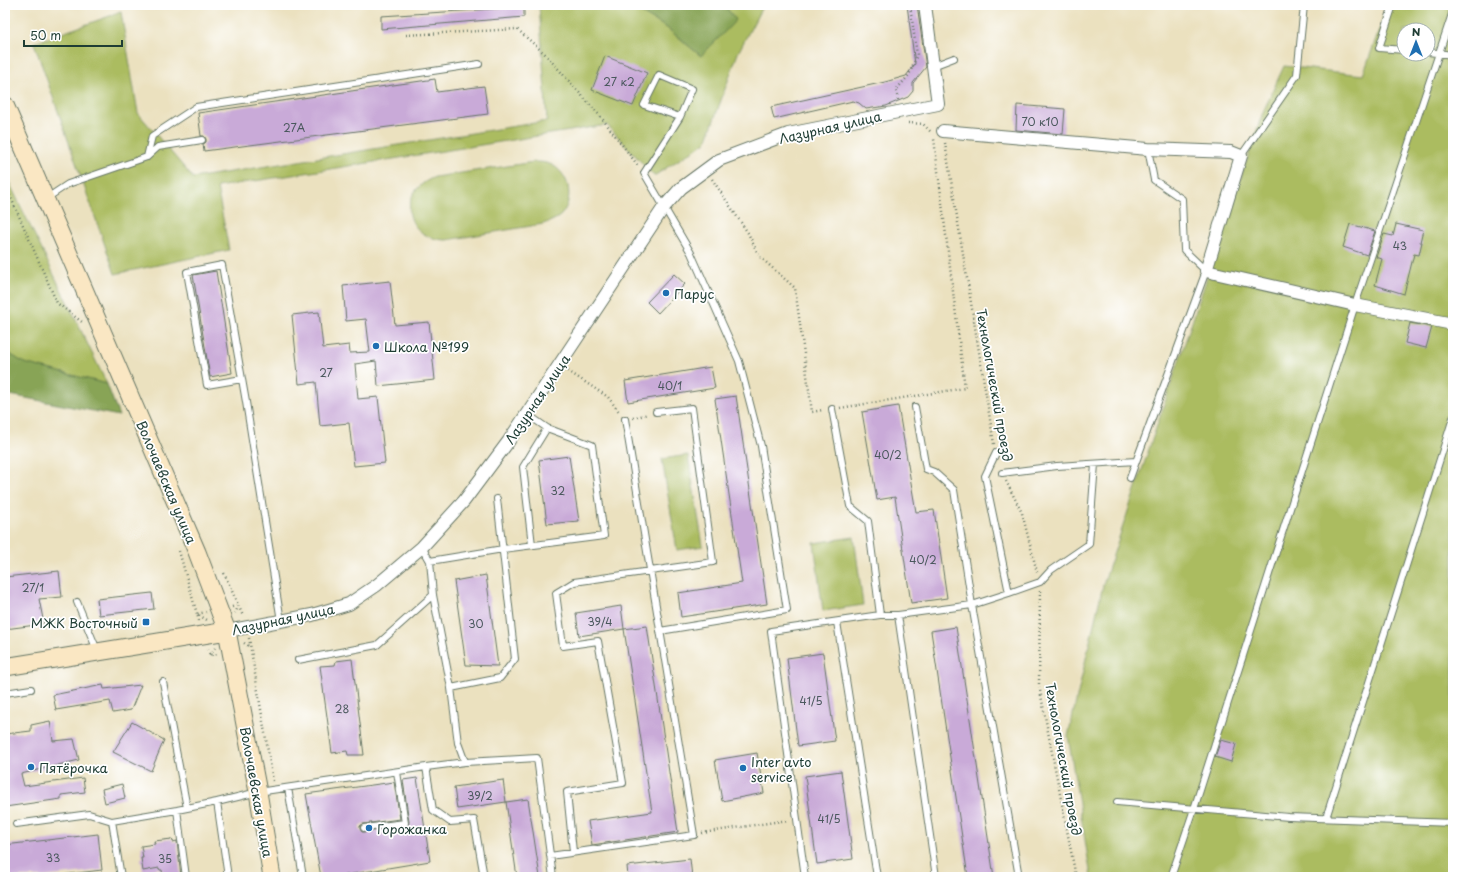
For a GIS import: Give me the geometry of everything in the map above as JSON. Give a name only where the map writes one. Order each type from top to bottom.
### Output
[{"type":"street","name":"Лазурная улица","points":[[5,667],[227,631],[312,615],[349,604],[377,585],[422,547],[464,501],[560,366],[664,207],[681,188],[720,160],[788,134],[938,104],[925,5]]},
{"type":"street","name":"Волочаевская улица","points":[[5,105],[197,552],[227,631],[258,792],[272,877]]},
{"type":"street","points":[[942,131],[1148,149],[1231,152],[1241,156],[1206,271],[1356,305],[1453,324]]},
{"type":"lane","points":[[1241,156],[1297,75],[1304,5]]},
{"type":"lane","points":[[1393,5],[1379,48],[1396,49]]},
{"type":"lane","points":[[1171,877],[1356,305],[1453,11]]},
{"type":"lane","points":[[1436,53],[1453,55]]},
{"type":"lane","points":[[933,66],[954,58]]},
{"type":"lane","points":[[147,157],[152,136],[196,107],[479,64]]},
{"type":"lane","points":[[660,631],[787,610],[762,446],[738,361],[691,253],[644,173],[680,117],[692,89],[659,75],[644,105],[680,117]]},
{"type":"lane","points":[[45,199],[68,184],[147,157],[158,147],[202,140]]},
{"type":"lane","points":[[1130,478],[1206,271],[1184,250],[1182,199],[1154,180],[1148,149]]},
{"type":"lane","points":[[242,379],[207,385],[186,272],[222,265],[242,379],[281,621]]},
{"type":"lane","points":[[915,407],[926,469],[934,472],[954,490],[972,605],[1019,877]]},
{"type":"lane","points":[[573,852],[567,792],[623,783],[598,641],[563,646],[556,593],[574,582],[713,562],[692,408],[656,412]]},
{"type":"lane","points":[[832,409],[850,506],[868,521],[880,615]]},
{"type":"lane","points":[[430,561],[502,549],[604,536],[592,444],[547,428],[527,414]]},
{"type":"lane","points":[[1326,818],[1453,418]]},
{"type":"lane","points":[[550,856],[694,835],[649,572],[625,419]]},
{"type":"lane","points":[[532,545],[523,467],[547,428]]},
{"type":"lane","points":[[996,453],[985,476],[1009,593]]},
{"type":"lane","points":[[1002,473],[1057,466],[1136,461]]},
{"type":"lane","points":[[805,877],[771,631],[880,615],[898,615],[972,605],[1040,582],[1051,570],[1089,544],[1095,464]]},
{"type":"lane","points":[[451,688],[500,678],[515,659],[497,499]]},
{"type":"lane","points":[[422,547],[430,561],[433,595],[451,688],[458,743],[465,762]]},
{"type":"lane","points":[[298,660],[377,645],[433,595]]},
{"type":"lane","points":[[77,602],[98,652]]},
{"type":"lane","points":[[898,615],[936,877]]},
{"type":"lane","points":[[837,622],[878,877]]},
{"type":"lane","points":[[163,682],[187,808]]},
{"type":"lane","points":[[5,693],[30,689]]},
{"type":"lane","points":[[16,824],[89,814],[112,821],[177,810],[258,792],[426,767],[465,762],[537,758],[553,877]]},
{"type":"lane","points":[[426,767],[433,810],[450,822],[474,820],[484,877]]},
{"type":"lane","points":[[364,828],[405,823],[397,772]]},
{"type":"lane","points":[[288,788],[303,877]]},
{"type":"lane","points":[[217,802],[228,877]]},
{"type":"lane","points":[[1117,802],[1289,817],[1453,823]]},
{"type":"lane","points":[[177,810],[186,877]]},
{"type":"lane","points":[[112,821],[120,877]]},
{"type":"path","points":[[711,177],[748,233],[759,256],[795,288],[812,412],[965,388],[935,142],[933,134],[923,124],[902,123],[896,90],[909,75],[917,55],[910,5]]},
{"type":"path","points":[[406,35],[517,29],[545,54],[601,117],[644,173]]},
{"type":"path","name":"Технологический проезд","points":[[942,131],[996,453]]},
{"type":"path","points":[[5,184],[57,303],[83,323]]},
{"type":"path","points":[[560,366],[608,397],[625,419],[656,412]]},
{"type":"path","name":"Технологический проезд","points":[[1002,473],[1022,513],[1040,582],[1039,685],[1076,877]]},
{"type":"path","points":[[224,573],[248,627],[250,647],[275,790]]},
{"type":"path","points":[[694,835],[797,818]]},
{"type":"green space","points":[[539,5],[628,5],[667,28],[701,56],[736,20],[724,5],[763,5],[738,53],[706,142],[654,176],[607,125],[217,187],[229,250],[115,274],[34,43],[121,12],[138,113],[193,178],[547,121]]},
{"type":"green space","points":[[628,5],[724,5],[736,20],[701,56],[667,28]]},
{"type":"green space","points":[[1388,5],[1453,5],[1453,877],[1091,877],[1068,736],[1103,585],[1263,112],[1284,66],[1363,75]]},
{"type":"green space","points":[[534,162],[552,165],[558,169],[566,181],[569,196],[568,203],[565,210],[554,220],[543,224],[447,240],[432,238],[421,232],[414,224],[410,214],[410,204],[414,193],[422,184],[435,177]]},
{"type":"green space","points":[[5,174],[107,384],[24,363],[5,351]]},
{"type":"green space","points":[[5,351],[24,363],[107,384],[119,416],[5,394]]},
{"type":"green space","points":[[688,455],[703,546],[677,550],[662,459]]},
{"type":"green space","points":[[854,537],[863,605],[823,611],[814,543]]},
{"type":"building","points":[[907,5],[917,5],[926,67],[913,83],[913,91],[908,97],[886,106],[866,109],[859,103],[853,101],[774,119],[771,107],[906,76],[915,64]]},
{"type":"building","points":[[524,7],[524,17],[381,29],[381,16]]},
{"type":"building","points":[[605,56],[647,73],[633,106],[592,90]]},
{"type":"building","points":[[435,79],[437,92],[484,86],[488,114],[204,151],[203,144],[206,142],[206,139],[204,136],[201,136],[198,113]]},
{"type":"building","points":[[1017,105],[1065,109],[1063,134],[1016,130]]},
{"type":"building","points":[[1350,224],[1375,231],[1367,255],[1343,247]]},
{"type":"building","points":[[1396,224],[1423,230],[1419,255],[1414,254],[1404,294],[1375,285],[1382,259],[1376,257],[1384,234],[1393,236]]},
{"type":"building","points":[[216,271],[232,373],[210,377],[193,275]]},
{"type":"building","name":"Парус","points":[[674,274],[685,284],[658,313],[647,302]]},
{"type":"building","points":[[390,281],[395,325],[429,322],[435,380],[378,386],[376,361],[355,364],[358,399],[378,397],[385,463],[354,466],[349,423],[320,426],[316,382],[299,384],[292,315],[319,312],[323,348],[349,345],[350,353],[370,352],[366,319],[346,321],[343,286]]},
{"type":"building","points":[[1410,323],[1432,327],[1426,348],[1405,343]]},
{"type":"building","points":[[711,367],[715,388],[628,402],[625,381]]},
{"type":"building","points":[[736,396],[767,604],[681,617],[678,593],[742,583],[715,399]]},
{"type":"building","points":[[898,406],[916,512],[934,510],[947,598],[911,603],[895,497],[877,500],[862,412]]},
{"type":"building","points":[[569,456],[579,521],[547,524],[539,460]]},
{"type":"building","points":[[59,571],[62,597],[39,599],[44,624],[5,629],[5,577]]},
{"type":"building","points":[[486,575],[498,666],[466,665],[454,581]]},
{"type":"building","points":[[152,593],[154,609],[99,615],[97,599]]},
{"type":"building","points":[[621,606],[624,629],[579,636],[576,613]]},
{"type":"building","points":[[647,626],[678,832],[592,845],[588,821],[652,812],[624,629]]},
{"type":"building","points":[[956,627],[994,877],[968,877],[931,631]]},
{"type":"building","points":[[823,653],[835,741],[798,746],[787,658]]},
{"type":"building","points":[[352,659],[364,755],[348,755],[347,751],[332,753],[320,666],[335,665],[336,661]]},
{"type":"building","points":[[103,685],[104,689],[141,685],[131,710],[113,713],[110,701],[56,710],[53,695]]},
{"type":"building","name":"Пятёрочка","points":[[50,721],[53,741],[74,739],[79,760],[21,774],[24,786],[83,778],[85,792],[61,795],[61,799],[5,807],[5,734],[31,731],[31,725]]},
{"type":"building","points":[[132,722],[164,740],[151,771],[113,752]]},
{"type":"building","points":[[1221,740],[1236,744],[1231,762],[1215,757]]},
{"type":"building","points":[[757,753],[764,793],[722,801],[715,760]]},
{"type":"building","points":[[841,771],[853,859],[817,864],[805,776]]},
{"type":"building","name":"Горожанка","points":[[417,778],[430,861],[334,877],[321,877],[306,794],[394,782],[400,819],[363,824],[360,826],[360,829],[362,832],[365,832],[406,827],[408,826],[409,822],[403,780]]},
{"type":"building","points":[[503,780],[506,802],[457,809],[454,787]]},
{"type":"building","points":[[122,784],[125,798],[105,803],[102,789]]},
{"type":"building","points":[[528,799],[540,877],[517,877],[506,802]]},
{"type":"building","points":[[98,834],[102,870],[44,877],[5,877],[5,845]]},
{"type":"building","points":[[172,839],[173,842],[177,841],[181,877],[163,877],[162,870],[159,868],[143,871],[141,846],[155,844],[154,841]]},
{"type":"building","points":[[690,859],[692,877],[628,877],[627,866]]},
{"type":"place","name":"Парус","points":[[666,293]]},
{"type":"place","name":"Школа №199","points":[[376,346]]},
{"type":"place","name":"МЖК Восточный","points":[[146,622]]},
{"type":"place","name":"Пятёрочка","points":[[31,767]]},
{"type":"place","name":"Inter avto service","points":[[743,768]]},
{"type":"place","name":"Горожанка","points":[[369,828]]}]
